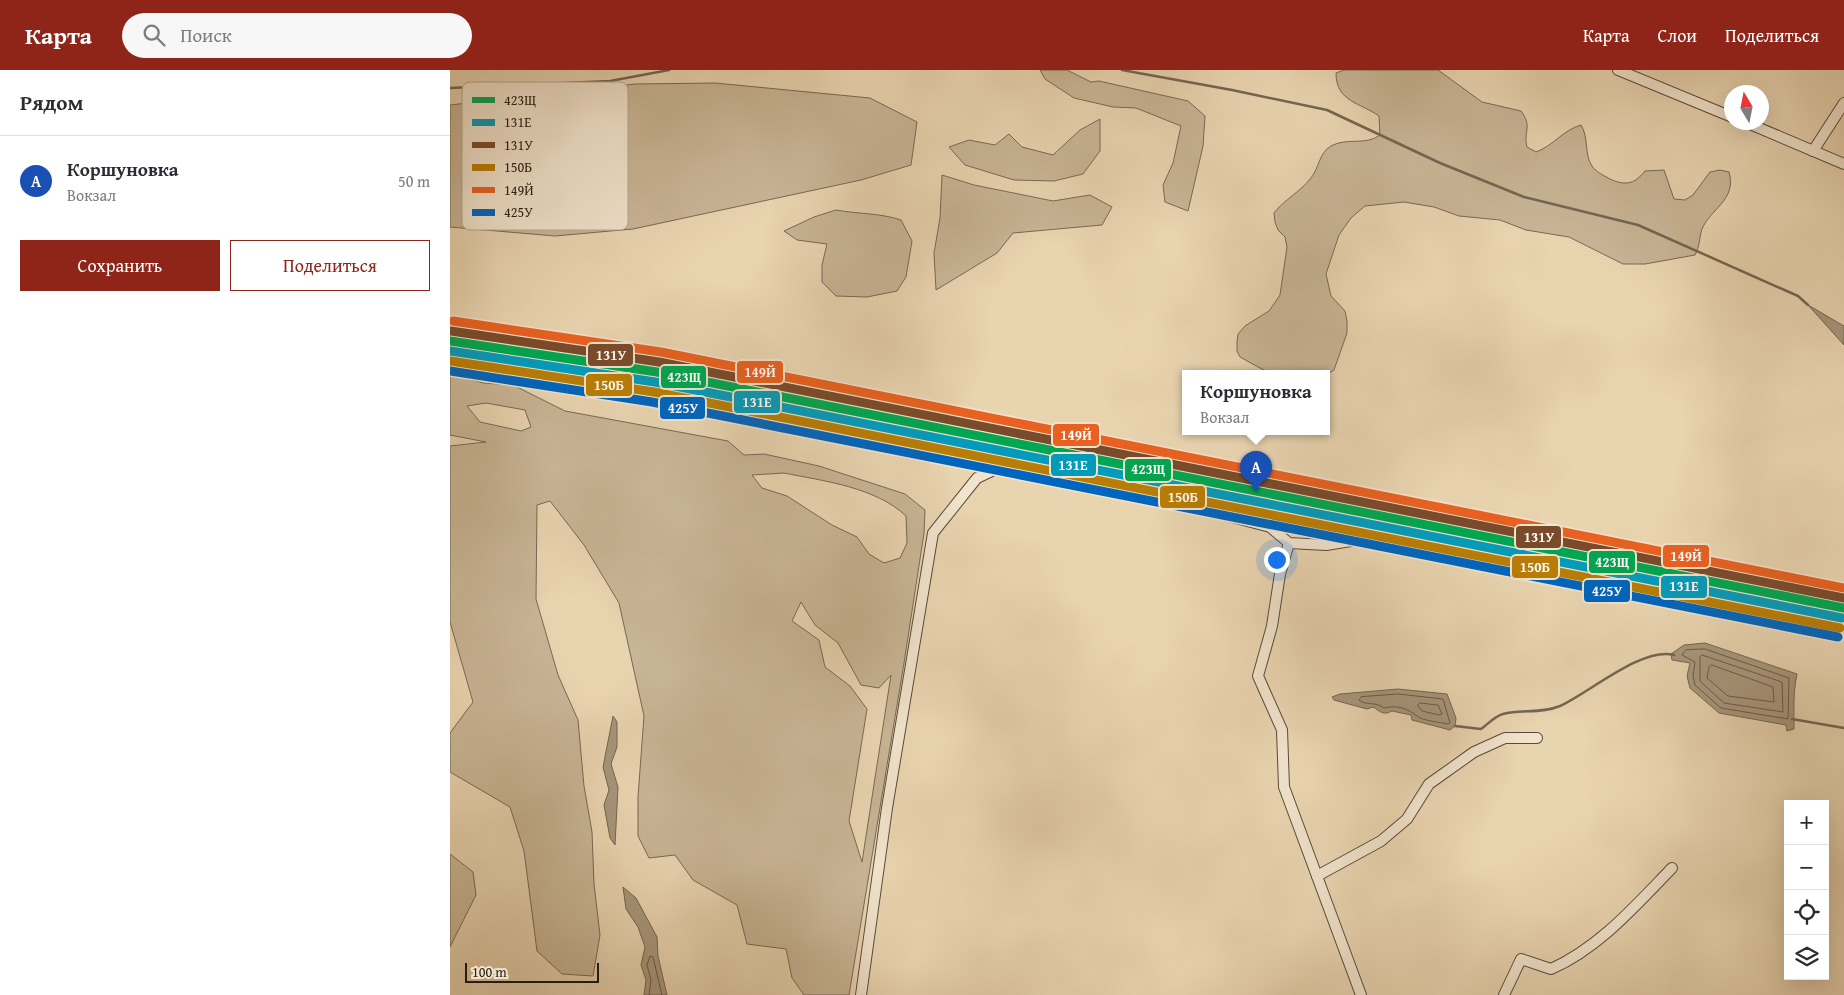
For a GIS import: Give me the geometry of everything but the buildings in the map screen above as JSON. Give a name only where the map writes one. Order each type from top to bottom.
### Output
[{"type":"street","points":[[1618,70],[1724,114]]},
{"type":"street","points":[[1813,150],[1844,103]]},
{"type":"street","points":[[1765,130],[1844,164]]},
{"type":"street","points":[[861,995],[889,798],[933,533],[978,478],[1000,467],[1023,470],[1270,527],[1289,543],[1326,544],[1357,540],[1430,553],[1458,549],[1617,576],[1654,588],[1799,610]]},
{"type":"street","points":[[1289,543],[1280,574],[1272,626],[1258,676],[1282,730],[1284,787],[1361,995]]},
{"type":"street","points":[[1317,876],[1381,841],[1406,819],[1429,784],[1474,752],[1505,738],[1537,738]]},
{"type":"street","points":[[1504,995],[1520,959],[1551,969],[1569,961],[1618,923],[1672,868]]},
{"type":"shaded area","points":[[1040,70],[1067,70],[1091,82],[1099,81],[1188,101],[1205,116],[1203,146],[1188,211],[1165,202],[1163,185],[1173,163],[1181,126],[1136,108],[1113,107],[1074,98],[1045,79]]},
{"type":"shaded area","points":[[1344,70],[1438,70],[1482,102],[1521,111],[1525,116],[1527,125],[1527,147],[1536,152],[1548,146],[1569,130],[1581,125],[1592,166],[1595,170],[1614,181],[1628,183],[1637,179],[1645,171],[1664,170],[1674,199],[1685,200],[1693,195],[1710,172],[1720,170],[1729,172],[1731,182],[1729,190],[1722,203],[1702,229],[1695,255],[1645,264],[1623,264],[1569,237],[1526,230],[1500,220],[1459,216],[1434,207],[1404,202],[1365,206],[1351,218],[1339,235],[1326,274],[1331,296],[1345,311],[1347,321],[1347,333],[1334,370],[1330,372],[1330,370],[1264,370],[1240,357],[1237,351],[1237,342],[1238,334],[1245,326],[1269,311],[1280,295],[1287,247],[1285,237],[1278,230],[1274,213],[1311,178],[1324,153],[1331,146],[1343,142],[1369,140],[1380,135],[1379,116],[1345,96],[1337,83],[1336,73]]},
{"type":"shaded area","points":[[715,83],[870,98],[917,122],[911,165],[861,180],[628,229],[628,85]]},
{"type":"shaded area","points":[[462,104],[462,228],[450,227],[450,105]]},
{"type":"shaded area","points":[[1100,119],[1100,151],[1083,174],[1054,181],[1014,180],[965,165],[949,147],[969,140],[995,145],[1009,134],[1022,147],[1053,155],[1080,130]]},
{"type":"shaded area","points":[[942,175],[974,185],[1053,201],[1090,195],[1112,207],[1102,225],[1013,233],[997,253],[936,290],[934,253],[940,218]]},
{"type":"shaded area","points":[[836,210],[885,216],[901,220],[912,241],[906,277],[897,291],[867,297],[836,296],[822,282],[822,265],[827,244],[797,240],[784,231],[814,217]]},
{"type":"shaded area","points":[[485,230],[622,230],[555,236]]},
{"type":"shaded area","points":[[450,373],[483,383],[513,385],[565,411],[728,441],[744,455],[764,454],[819,466],[905,494],[925,510],[924,533],[904,663],[849,995],[804,995],[792,978],[786,949],[747,944],[737,905],[693,880],[675,855],[649,858],[638,836],[638,797],[644,716],[619,603],[584,545],[550,501],[537,505],[536,599],[558,675],[578,720],[584,786],[592,832],[594,884],[600,935],[593,976],[562,974],[537,951],[524,851],[510,807],[450,772],[450,733],[473,702],[450,622],[450,446],[486,442],[450,435]],"holes":[[[486,403],[525,410],[531,427],[521,431],[480,422],[467,406]],[[784,473],[832,482],[879,498],[906,516],[907,543],[900,558],[884,563],[869,554],[857,537],[832,525],[787,496],[762,488],[752,475]],[[801,602],[815,625],[838,643],[861,685],[879,688],[891,675],[862,862],[849,821],[867,709],[850,686],[825,667],[819,640],[792,621]]]},
{"type":"shaded area","points":[[450,854],[473,872],[476,895],[450,947]]},
{"type":"water","points":[[1808,305],[1844,326],[1844,345]]},
{"type":"water","points":[[1705,643],[1797,674],[1794,695],[1794,729],[1787,731],[1786,725],[1719,713],[1690,688],[1687,676],[1690,663],[1672,660],[1671,654],[1684,645]]},
{"type":"water","points":[[1398,689],[1447,694],[1456,718],[1455,726],[1450,730],[1412,720],[1411,715],[1392,711],[1384,713],[1373,707],[1367,709],[1334,700],[1332,697],[1340,694]]},
{"type":"water","points":[[613,716],[617,722],[617,747],[611,764],[618,787],[615,845],[610,838],[604,805],[609,790],[603,767]]},
{"type":"water","points":[[623,887],[636,898],[657,937],[658,956],[667,995],[644,995],[646,980],[641,965],[645,947],[638,927],[626,909]]},
{"type":"waterway","points":[[587,82],[610,81],[669,70]]},
{"type":"waterway","points":[[1122,70],[1327,110],[1440,163],[1524,197],[1638,225],[1798,296],[1808,305]]},
{"type":"waterway","points":[[450,88],[462,87]]},
{"type":"waterway","points":[[1455,726],[1481,729],[1494,718],[1503,714],[1539,711],[1560,706],[1616,672],[1647,657],[1661,654],[1674,655]]},
{"type":"waterway","points":[[1792,719],[1844,728]]},
{"type":"transit line","name":"149Й","points":[[453,321],[661,352],[1844,588]]},
{"type":"transit line","name":"131У","points":[[451,331],[659,362],[1844,598]]},
{"type":"transit line","name":"423Щ","points":[[450,341],[657,372],[1844,608]]},
{"type":"transit line","name":"131Е","points":[[450,351],[655,382],[1842,618]]},
{"type":"transit line","name":"150Б","points":[[450,361],[654,392],[1840,628]]},
{"type":"transit line","name":"425У","points":[[450,371],[652,402],[1838,637]]},
{"type":"place","name":"Коршуновка","points":[[1256,492]]}]
